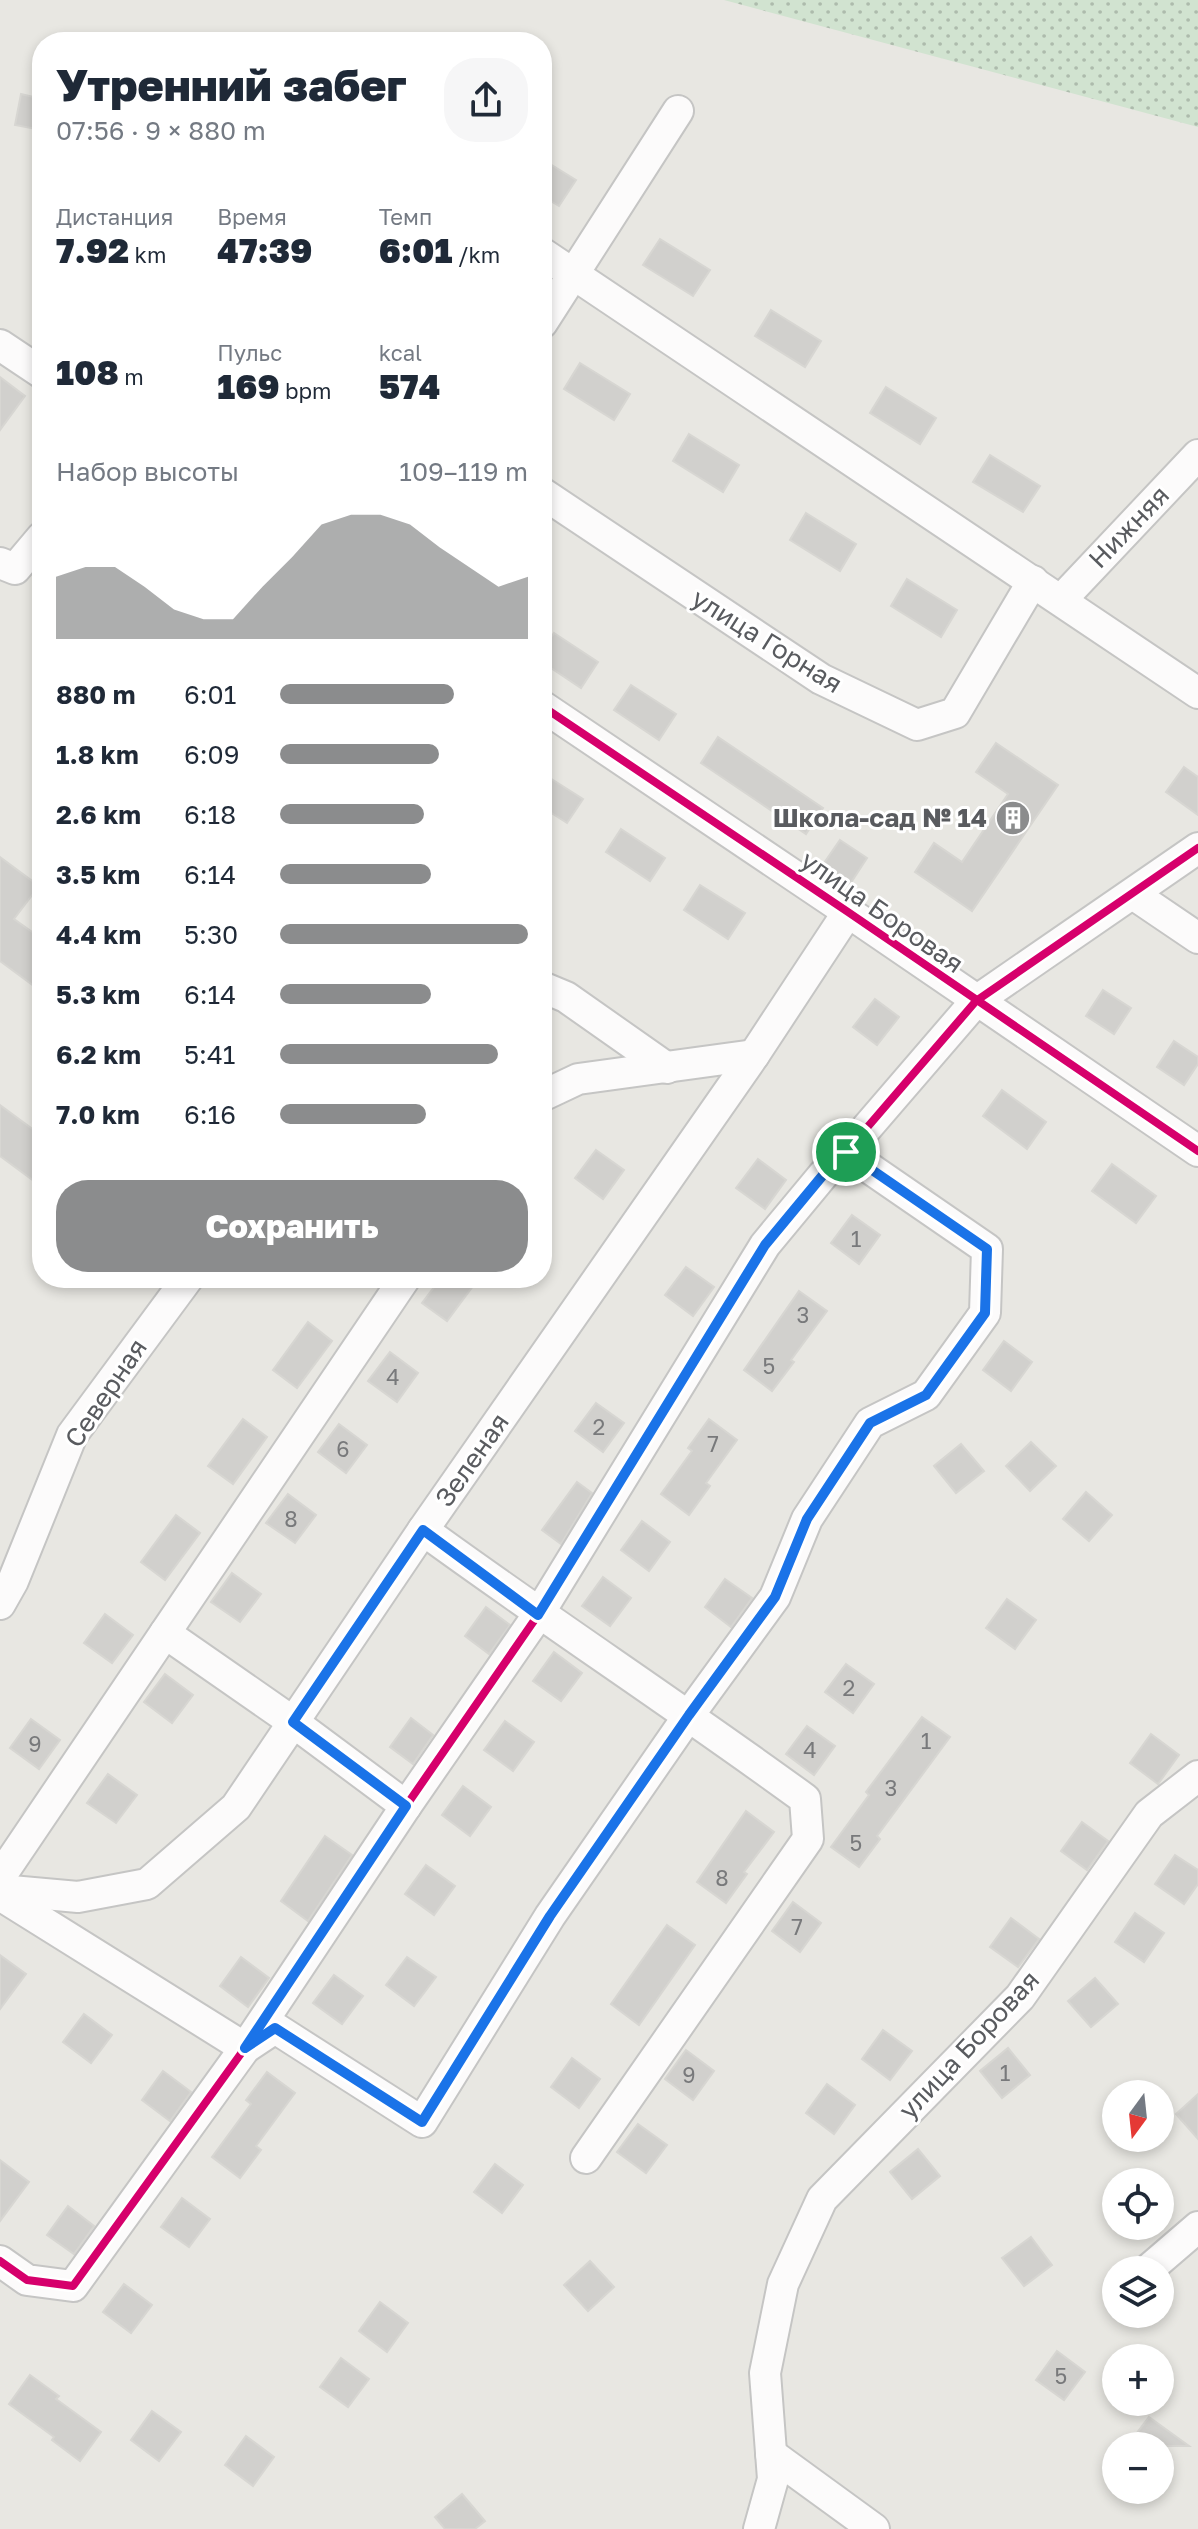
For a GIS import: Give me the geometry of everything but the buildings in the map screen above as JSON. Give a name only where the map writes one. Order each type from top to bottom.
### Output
[{"type":"street","points":[[552,306],[678,111]]},
{"type":"street","points":[[552,260],[1198,693]]},
{"type":"street","points":[[0,345],[32,366]]},
{"type":"street","name":"Нижняя","points":[[1061,600],[1198,455]]},
{"type":"street","name":"улица Горная","points":[[552,500],[821,679],[917,725],[955,713],[1033,581]]},
{"type":"street","points":[[0,563],[15,569],[32,549]]},
{"type":"street","name":"улица Боровая","points":[[552,713],[1198,1151]]},
{"type":"street","points":[[0,2261],[27,2280],[73,2286],[245,2048],[538,1615],[765,1245],[823,1175],[976,1001],[1198,848]]},
{"type":"street","points":[[1133,894],[1198,938]]},
{"type":"street","name":"Зеленая","points":[[0,1893],[78,1897],[147,1884],[236,1807],[423,1530],[754,1055],[848,912]]},
{"type":"street","points":[[552,991],[566,997],[667,1068]]},
{"type":"street","points":[[552,1091],[578,1079],[754,1055]]},
{"type":"street","points":[[245,2048],[275,2028],[422,2122],[550,1916],[775,1597],[807,1519],[870,1423],[926,1395],[985,1313],[987,1249],[846,1152]]},
{"type":"street","name":"Северная","points":[[0,1604],[13,1581],[72,1435],[181,1288]]},
{"type":"street","points":[[0,1877],[398,1288]]},
{"type":"street","points":[[423,1530],[538,1615],[689,1715],[805,1799],[808,1839],[586,2158]]},
{"type":"street","points":[[165,1633],[406,1806]]},
{"type":"street","name":"улица Боровая","points":[[759,2529],[773,2479],[765,2373],[783,2284],[822,2199],[1020,1997],[1149,1814],[1198,1776]]},
{"type":"street","points":[[0,1893],[245,2048]]},
{"type":"street","points":[[1164,2256],[1198,2227]]},
{"type":"street","points":[[771,2454],[874,2529]]},
{"type":"green space","points":[[724,0],[1198,0],[1198,127]]},
{"type":"cycle path","points":[[552,713],[1198,1151]]},
{"type":"cycle path","points":[[0,2261],[27,2280],[73,2286],[245,2048],[538,1615],[765,1245],[823,1175],[976,1001],[1198,848]]},
{"type":"place","name":"Школа-сад № 14","points":[[1013,818]]},
{"type":"route","points":[[846,1152],[987,1249],[985,1313],[926,1395],[870,1423],[807,1519],[775,1597],[550,1916],[422,2122],[275,2028],[245,2048],[406,1806],[293,1722],[423,1530],[538,1615],[765,1245],[846,1152]]}]
